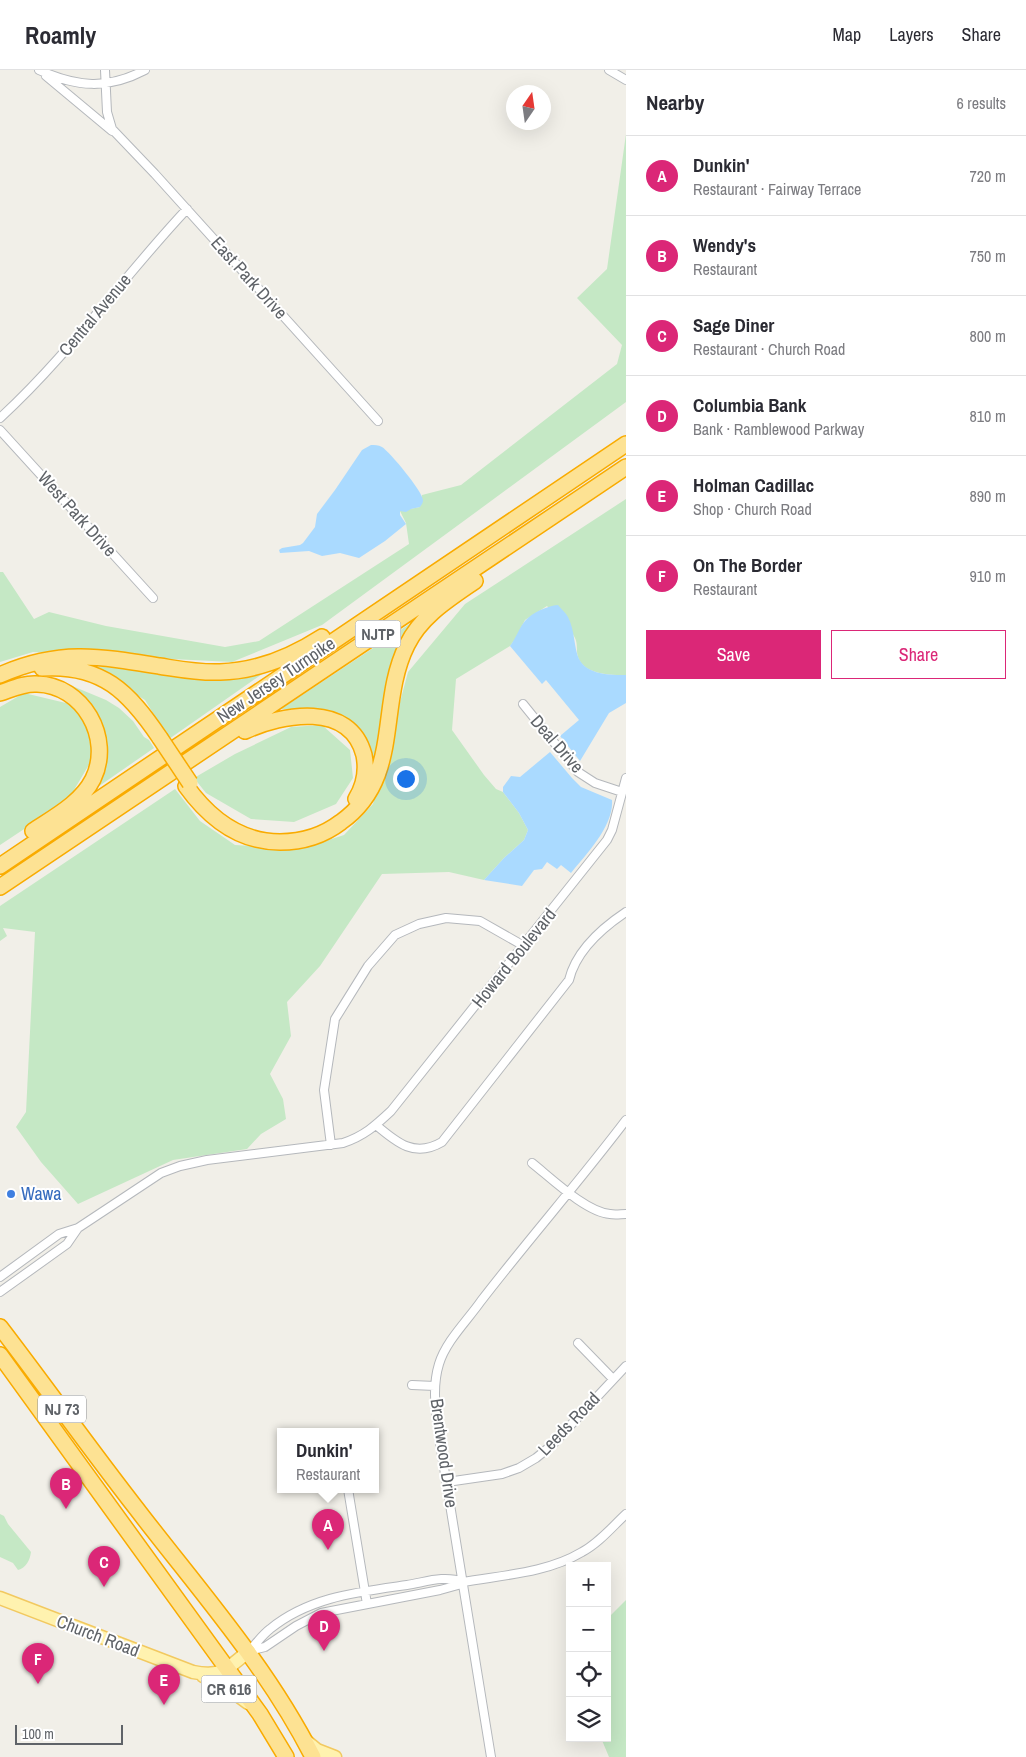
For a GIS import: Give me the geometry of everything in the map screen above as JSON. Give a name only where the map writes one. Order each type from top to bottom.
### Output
[{"type":"highway","name":"New Jersey Turnpike","points":[[0,866],[626,444]]},
{"type":"highway","name":"New Jersey Turnpike","points":[[0,887],[626,467]]},
{"type":"highway","points":[[0,676],[44,668],[67,668],[90,673],[109,682],[128,696],[142,712],[202,808],[217,821],[234,832],[273,842],[293,841],[321,834],[338,825],[360,805],[375,781],[383,756],[399,666],[407,644],[420,625],[437,608],[626,474]]},
{"type":"highway","points":[[0,676],[20,666],[43,660],[75,656],[111,658],[206,672],[244,670],[269,663],[313,643],[516,509],[579,475]]},
{"type":"highway","points":[[0,692],[18,681],[38,676],[67,675],[86,679],[112,693],[128,706],[158,740]]},
{"type":"highway","points":[[0,692],[20,686],[36,684],[64,691],[80,704],[89,715],[96,730],[99,753],[95,774],[83,793],[66,808],[0,856]]},
{"type":"highway","points":[[129,801],[146,796],[242,732],[261,724],[287,718],[319,716],[334,720],[341,724],[357,740],[365,760],[362,786],[359,794],[348,808],[324,825],[296,834],[262,834],[234,823],[211,807],[188,785]]},
{"type":"highway","name":"NJ 73","points":[[0,1327],[136,1509],[249,1651],[314,1757]]},
{"type":"highway","name":"NJ 73","points":[[0,1355],[260,1714],[282,1751]]},
{"type":"main road","name":"Church Road","points":[[0,1598],[193,1672],[214,1675],[227,1669],[249,1651]]},
{"type":"main road","name":"CR 616","points":[[193,1672],[233,1691],[260,1714]]},
{"type":"main road","points":[[305,1740],[312,1747],[335,1757]]},
{"type":"main road","points":[[282,1751],[290,1757]]},
{"type":"street","points":[[39,70],[62,80],[76,83],[106,83],[129,77],[145,70]]},
{"type":"street","name":"East Park Drive","points":[[39,70],[119,137],[187,209],[378,421]]},
{"type":"street","name":"East Park Drive","points":[[105,70],[108,120],[119,137]]},
{"type":"street","points":[[609,70],[626,80]]},
{"type":"street","name":"Central Avenue","points":[[0,418],[48,371],[154,244],[187,209]]},
{"type":"street","name":"West Park Drive","points":[[0,430],[153,598]]},
{"type":"street","name":"Deal Drive","points":[[523,704],[578,772],[595,784],[622,792]]},
{"type":"street","name":"Howard Boulevard","points":[[0,1277],[59,1234],[78,1228],[161,1173],[180,1166],[207,1160],[343,1144],[358,1138],[376,1125],[391,1111],[607,840],[612,830],[626,778]]},
{"type":"street","points":[[376,1125],[394,1140],[418,1150],[432,1148],[442,1142],[569,980],[572,968],[596,935],[626,912]]},
{"type":"street","points":[[331,1145],[324,1090],[335,1019],[368,966],[395,935],[419,924],[446,918],[480,921],[524,946]]},
{"type":"street","name":"Brentwood Drive","points":[[491,1757],[436,1411],[435,1386],[440,1362],[450,1343],[490,1290],[626,1120]]},
{"type":"street","points":[[532,1163],[595,1210],[610,1214],[626,1214]]},
{"type":"street","name":"Howard Boulevard","points":[[0,1292],[67,1244],[78,1228]]},
{"type":"street","points":[[578,1343],[613,1379]]},
{"type":"street","name":"Leeds Road","points":[[447,1482],[502,1474],[519,1468],[536,1458],[552,1445],[626,1366]]},
{"type":"street","points":[[412,1386],[435,1386]]},
{"type":"street","points":[[349,1493],[367,1604]]},
{"type":"street","points":[[249,1651],[265,1647],[296,1626],[321,1613],[435,1591],[463,1582],[540,1568],[567,1559],[584,1552],[602,1538],[626,1514]]},
{"type":"street","points":[[249,1651],[268,1630],[298,1611],[322,1600],[365,1590],[445,1578],[454,1578],[463,1582]]},
{"type":"green space","points":[[626,134],[626,402],[322,625],[232,662],[33,652],[0,662],[0,572],[3,572],[34,619],[49,612],[106,626],[225,647],[259,641],[409,544],[406,523],[400,511],[420,507],[422,495],[461,485],[617,364],[622,345],[577,298],[607,269]]},
{"type":"green space","points":[[626,499],[626,675],[599,673],[592,671],[581,663],[578,657],[575,638],[547,606],[525,620],[510,646],[456,679],[452,730],[484,775],[496,789],[503,792],[519,813],[528,830],[524,840],[484,880],[449,872],[382,874],[320,966],[287,1002],[291,1036],[270,1074],[283,1099],[286,1119],[261,1134],[247,1149],[173,1160],[78,1204],[41,1162],[16,1127],[26,1112],[35,932],[3,928],[7,936],[0,941],[0,906],[175,789],[200,821],[235,845],[301,849],[344,835],[373,804],[408,672],[465,604]]},
{"type":"green space","points":[[414,621],[395,656],[373,768],[366,738],[346,721],[323,710],[281,709]]},
{"type":"green space","points":[[90,666],[135,669],[268,670],[169,739],[145,700]]},
{"type":"green space","points":[[65,683],[106,700],[119,708],[133,721],[154,748],[92,791],[107,750],[104,728],[88,703]]},
{"type":"green space","points":[[24,693],[70,704],[94,732],[90,763],[68,800],[0,845],[0,707]]},
{"type":"green space","points":[[322,725],[350,750],[353,778],[336,804],[294,822],[251,819],[206,793],[194,778],[235,754],[291,727]]},
{"type":"green space","points":[[0,1514],[4,1516],[8,1524],[31,1552],[27,1563],[18,1570],[13,1563],[0,1557]]},
{"type":"green space","points":[[626,1600],[626,1757],[609,1757],[603,1742],[611,1742],[611,1615]]},
{"type":"water","points":[[371,445],[382,447],[392,456],[406,472],[422,496],[423,501],[420,507],[406,512],[400,511],[400,515],[406,524],[359,558],[340,553],[322,556],[309,551],[280,553],[279,550],[282,548],[303,543],[315,527],[317,514],[362,450]]},
{"type":"water","points":[[558,605],[570,622],[577,655],[583,664],[593,671],[600,673],[626,675],[626,703],[609,713],[580,761],[560,736],[579,720],[546,680],[542,684],[510,646],[528,618],[540,610]]},
{"type":"water","points":[[550,752],[581,787],[612,800],[609,820],[604,830],[571,873],[561,865],[557,869],[547,862],[542,869],[534,870],[522,886],[484,880],[524,840],[528,830],[519,813],[503,792],[503,787],[511,776],[520,777]]},
{"type":"place","name":"Wawa","points":[[11,1194]]},
{"type":"place","name":"Wendy's","points":[[66,1509]]},
{"type":"place","name":"Dunkin'","points":[[328,1550]]},
{"type":"place","name":"Sage Diner","points":[[104,1587]]},
{"type":"place","name":"Columbia Bank","points":[[324,1651]]},
{"type":"place","name":"On The Border","points":[[38,1684]]},
{"type":"place","name":"Holman Cadillac","points":[[164,1705]]}]
